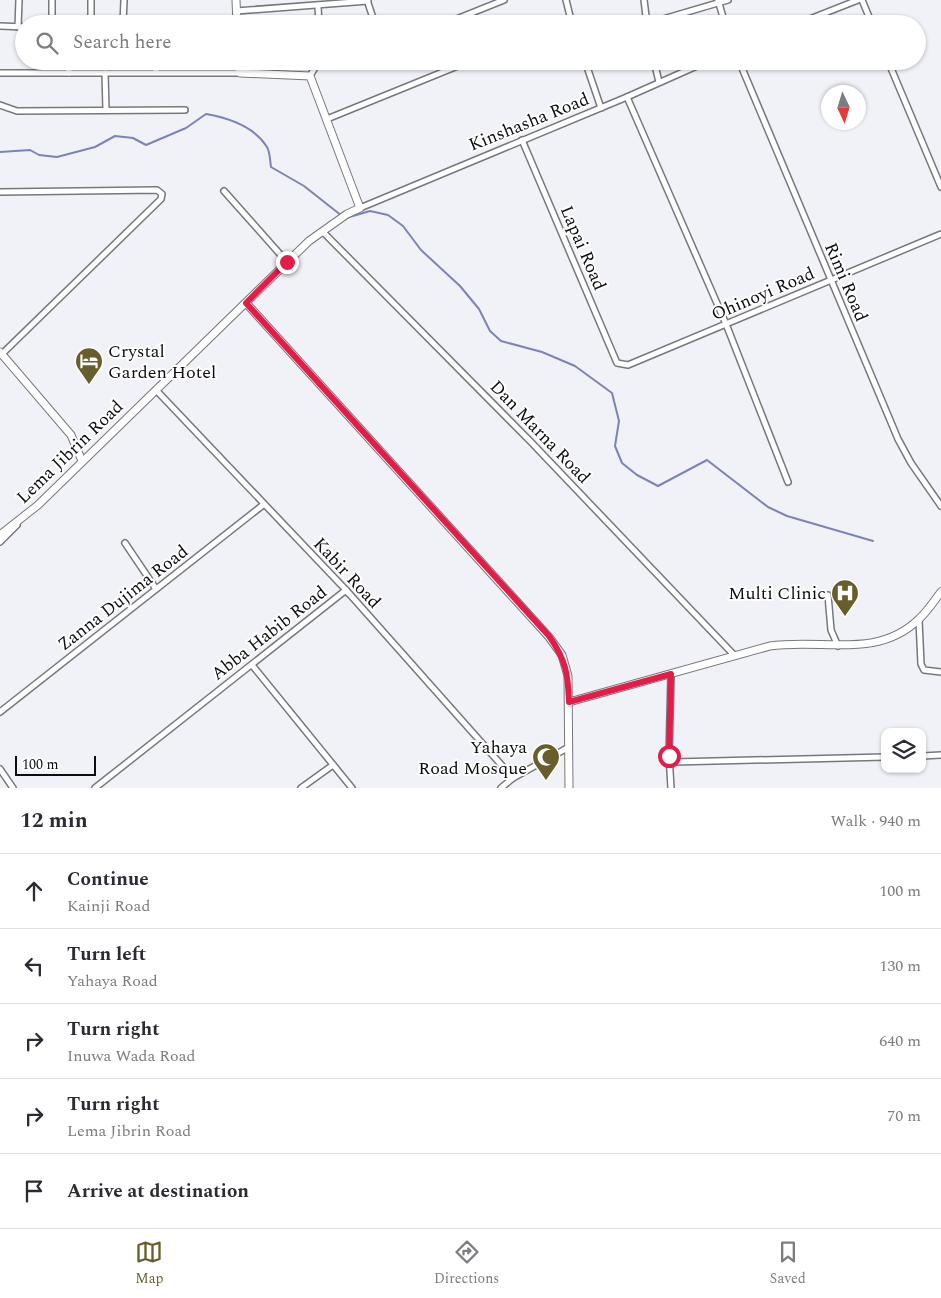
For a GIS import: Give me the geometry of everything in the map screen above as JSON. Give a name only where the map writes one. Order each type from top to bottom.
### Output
[{"type":"street","points":[[20,0],[21,15]]},
{"type":"street","points":[[52,0],[52,15]]},
{"type":"street","points":[[91,0],[91,15]]},
{"type":"street","points":[[123,15],[124,0]]},
{"type":"street","points":[[236,0],[236,15]]},
{"type":"street","points":[[466,15],[504,0]]},
{"type":"street","points":[[566,0],[570,15]]},
{"type":"street","points":[[644,0],[646,15]]},
{"type":"street","points":[[675,15],[718,1],[728,0]]},
{"type":"street","points":[[821,15],[860,0],[868,15]]},
{"type":"street","points":[[236,10],[318,6],[367,1],[372,15]]},
{"type":"street","points":[[718,1],[722,15]]},
{"type":"street","points":[[318,6],[318,15]]},
{"type":"street","points":[[0,26],[15,27]]},
{"type":"street","points":[[310,76],[314,70]]},
{"type":"street","points":[[327,119],[448,70]]},
{"type":"street","points":[[588,70],[601,108]]},
{"type":"street","points":[[656,70],[658,82]]},
{"type":"street","name":"Kinshasha Road","points":[[360,208],[601,108],[687,70]]},
{"type":"street","name":"Rimi Road","points":[[743,70],[898,439],[911,464],[941,506]]},
{"type":"street","points":[[892,70],[941,187]]},
{"type":"street","points":[[105,72],[106,110]]},
{"type":"street","points":[[0,73],[156,72],[310,76]]},
{"type":"street","points":[[310,76],[360,208]]},
{"type":"street","points":[[627,97],[726,324],[788,482]]},
{"type":"street","points":[[0,106],[17,111],[185,110]]},
{"type":"street","name":"Lapai Road","points":[[522,140],[617,363],[622,365]]},
{"type":"street","points":[[0,192],[157,190],[162,194],[161,199],[1,353],[71,435],[82,461]]},
{"type":"street","points":[[224,191],[287,262]]},
{"type":"street","name":"Lema Jibrin Road","points":[[0,542],[287,262],[322,232],[347,214],[360,208]]},
{"type":"street","name":"Dan Marna Road","points":[[322,232],[531,442],[734,655]]},
{"type":"street","name":"Ohinoyi Road","points":[[622,365],[726,324],[941,234]]},
{"type":"street","points":[[246,303],[549,636],[562,654],[568,676],[569,788]]},
{"type":"street","name":"Kabir Road","points":[[156,390],[263,505],[346,590],[513,778]]},
{"type":"street","points":[[0,535],[38,505]]},
{"type":"street","name":"Zanna Dujima Road","points":[[0,712],[263,505]]},
{"type":"street","points":[[125,543],[156,589]]},
{"type":"street","name":"Abba Habib Road","points":[[96,788],[346,590],[464,721]]},
{"type":"street","points":[[569,702],[734,655],[784,644],[871,645],[884,641],[919,620],[939,594]]},
{"type":"street","points":[[828,595],[831,630],[838,646]]},
{"type":"street","points":[[919,620],[921,664],[924,670],[941,672]]},
{"type":"street","points":[[252,665],[352,788]]},
{"type":"street","points":[[671,674],[669,756],[671,760],[671,788]]},
{"type":"street","points":[[501,788],[513,778],[569,747]]},
{"type":"street","points":[[926,756],[941,755]]},
{"type":"street","points":[[671,760],[674,762],[881,757]]},
{"type":"street","points":[[301,788],[333,765]]},
{"type":"street","points":[[0,769],[13,788]]},
{"type":"waterway","points":[[0,152],[30,150],[39,155],[57,157],[95,147],[115,136],[133,138],[146,145],[186,128],[206,114],[223,118],[248,128],[262,140],[268,149],[271,167],[304,186],[342,216]]},
{"type":"waterway","points":[[346,218],[370,211],[388,215],[403,226],[421,250],[460,286],[479,309],[490,331],[501,341],[542,352],[575,366],[612,393],[619,421],[615,446],[622,463],[637,475],[658,486],[707,460],[768,507],[787,516],[873,541]]},
{"type":"place","name":"Crystal Garden Hotel","points":[[89,385]]},
{"type":"place","name":"Multi Clinic","points":[[845,617]]},
{"type":"place","name":"Yahaya Road Mosque","points":[[546,781]]},
{"type":"route","points":[[287,262],[246,303],[549,636],[562,654],[568,676],[569,702],[671,674],[669,756]]}]
